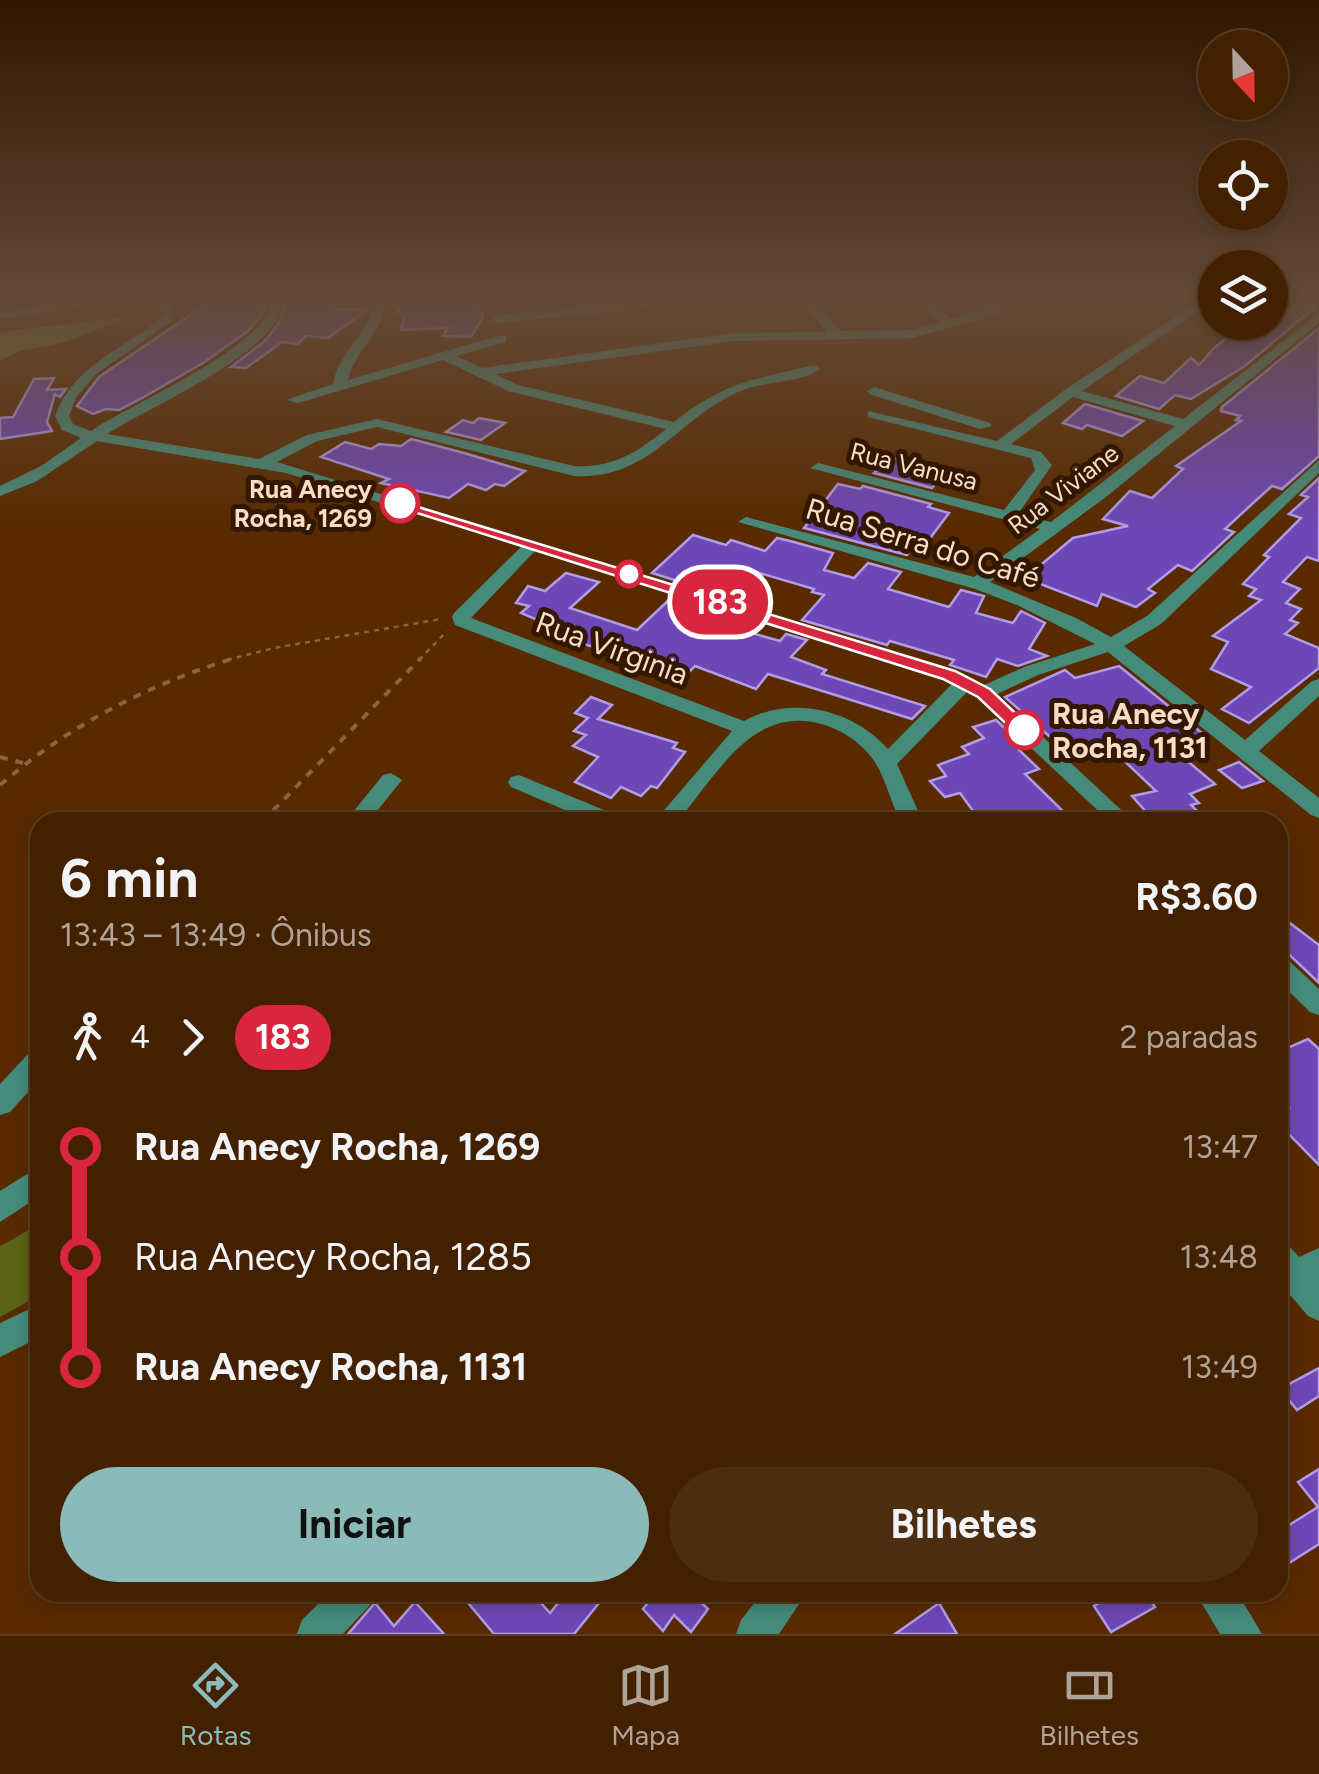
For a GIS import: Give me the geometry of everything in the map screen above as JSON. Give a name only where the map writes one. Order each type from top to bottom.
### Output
[{"type":"street","points":[[87,375],[68,398],[62,421],[77,433],[264,462],[802,626],[975,688],[1112,812]]},
{"type":"street","points":[[0,491],[40,473],[94,436],[200,375]]},
{"type":"street","points":[[340,375],[340,388]]},
{"type":"street","points":[[293,400],[378,375]]},
{"type":"street","points":[[482,375],[514,388],[677,427]]},
{"type":"street","points":[[264,462],[312,438],[378,423],[601,474],[622,466],[733,388],[787,375]]},
{"type":"street","points":[[874,414],[1007,440],[1096,375]]},
{"type":"street","name":"Rua Viviane","points":[[976,584],[1055,528],[1248,375]]},
{"type":"street","points":[[874,391],[1007,440],[1044,464],[1009,516]]},
{"type":"street","points":[[1071,392],[1187,425]]},
{"type":"street","points":[[886,763],[975,688],[1111,645],[1174,603],[1319,465]]},
{"type":"street","name":"Rua Vanusa","points":[[818,468],[1055,528]]},
{"type":"street","name":"Rua Serra do Café","points":[[746,522],[976,584],[1080,626],[1111,645],[1319,810]]},
{"type":"street","points":[[461,617],[532,545]]},
{"type":"street","name":"Rua Virginia","points":[[461,617],[469,627],[755,724]]},
{"type":"street","points":[[1246,751],[1319,685]]},
{"type":"street","points":[[674,812],[755,724],[799,716],[834,718],[867,739],[886,763],[908,812]]},
{"type":"street","points":[[364,812],[391,780]]},
{"type":"street","points":[[519,782],[590,812]]},
{"type":"street","points":[[1288,976],[1319,1005]]},
{"type":"street","points":[[0,1102],[30,1070]]},
{"type":"street","points":[[0,1208],[30,1187]]},
{"type":"street","points":[[1292,1270],[1319,1304]]},
{"type":"street","points":[[0,1341],[30,1325]]},
{"type":"street","points":[[316,1634],[346,1602]]},
{"type":"street","points":[[755,1634],[780,1602]]},
{"type":"street","points":[[1221,1602],[1242,1634]]},
{"type":"path","points":[[0,785],[24,763],[87,719],[205,668],[271,649],[406,630],[461,617]]},
{"type":"path","points":[[272,812],[461,617]]},
{"type":"path","points":[[0,757],[24,763]]},
{"type":"green space","points":[[30,1230],[30,1300],[0,1317],[0,1246]]},
{"type":"building","points":[[182,375],[119,410],[93,414],[77,406],[99,377]]},
{"type":"building","points":[[1172,375],[1230,375],[1191,399],[1175,395],[1159,409],[1116,396],[1140,376],[1164,383]]},
{"type":"building","points":[[1261,375],[1319,375],[1319,456],[1282,489],[1272,486],[1252,504],[1225,529],[1234,532],[1192,571],[1178,565],[1148,589],[1155,593],[1136,607],[1102,594],[1097,606],[1025,578],[1073,538],[1128,526],[1103,519],[1130,491],[1152,498],[1183,469],[1176,466],[1241,421],[1236,420],[1240,416],[1221,411]]},
{"type":"building","points":[[54,378],[47,390],[66,389],[60,397],[55,394],[47,422],[52,431],[0,439],[0,418],[13,417],[34,379]]},
{"type":"building","points":[[1085,404],[1143,421],[1122,436],[1087,425],[1082,429],[1063,423]]},
{"type":"building","points":[[479,418],[505,423],[481,440],[446,432],[463,420],[473,423]]},
{"type":"building","points":[[411,439],[525,471],[504,486],[495,484],[486,490],[468,484],[449,498],[381,483],[389,479],[321,457],[345,442],[371,449],[379,444],[401,446]]},
{"type":"building","points":[[889,457],[924,466],[920,470],[942,476],[932,488],[874,473]]},
{"type":"building","points":[[1319,478],[1319,561],[1307,557],[1283,582],[1300,589],[1286,603],[1301,609],[1290,620],[1298,623],[1285,634],[1319,648],[1319,668],[1249,723],[1222,709],[1251,687],[1211,669],[1228,642],[1213,636],[1261,600],[1249,596],[1256,589],[1243,584],[1269,557],[1264,555],[1301,518],[1289,514],[1308,497],[1301,495]]},
{"type":"building","points":[[838,484],[860,489],[863,486],[931,504],[928,507],[949,513],[928,541],[918,539],[907,555],[804,528]]},
{"type":"building","points":[[693,535],[726,545],[731,540],[765,551],[777,538],[794,542],[833,553],[824,570],[854,578],[868,563],[901,572],[888,589],[949,607],[961,590],[984,596],[976,613],[1013,623],[1021,611],[1045,623],[1029,649],[1047,656],[1018,666],[997,659],[986,677],[950,665],[954,660],[802,620],[824,595],[812,592],[814,589],[756,572],[731,598],[652,573]]},
{"type":"building","points":[[566,573],[599,582],[570,608],[637,630],[671,598],[717,612],[712,618],[718,620],[716,623],[780,641],[786,634],[807,640],[791,657],[826,670],[822,674],[925,706],[912,719],[768,674],[756,689],[695,666],[681,680],[648,666],[652,662],[616,648],[613,652],[565,639],[570,634],[521,613],[529,606],[516,603],[528,586],[545,591]]},
{"type":"building","points":[[1119,666],[1207,737],[1173,749],[1215,784],[1190,794],[1199,803],[1191,805],[1198,812],[1146,812],[1132,796],[1156,791],[1116,753],[1077,761],[1005,697],[1065,670],[1075,678]]},
{"type":"building","points":[[591,697],[612,705],[598,719],[677,743],[673,748],[685,752],[657,788],[651,786],[641,796],[621,787],[611,798],[575,782],[598,757],[573,746],[586,735],[574,731],[588,718],[575,713]]},
{"type":"building","points":[[996,720],[1025,747],[1019,750],[1039,769],[1025,774],[1064,812],[974,812],[960,793],[945,797],[930,781],[946,776],[938,765],[969,754],[962,747],[984,738],[973,727]]},
{"type":"building","points":[[1239,762],[1263,781],[1242,788],[1219,770]]},
{"type":"building","points":[[1288,922],[1319,945],[1319,983],[1288,954]]},
{"type":"building","points":[[1308,1039],[1319,1049],[1319,1165],[1288,1133],[1288,1048]]},
{"type":"building","points":[[1319,1368],[1319,1396],[1297,1410],[1288,1399],[1288,1385]]},
{"type":"building","points":[[1319,1469],[1319,1544],[1288,1564],[1288,1526],[1318,1507],[1298,1482]]},
{"type":"building","points":[[415,1602],[444,1634],[348,1634],[375,1603],[394,1626]]},
{"type":"building","points":[[467,1602],[540,1602],[550,1613],[559,1602],[600,1602],[574,1634],[494,1634]]},
{"type":"building","points":[[648,1602],[701,1602],[708,1609],[691,1632],[674,1615],[663,1631],[643,1609]]},
{"type":"building","points":[[1101,1602],[1152,1602],[1155,1607],[1111,1632],[1094,1606]]},
{"type":"building","points":[[939,1603],[957,1634],[895,1634]]},
{"type":"bus line","name":"183","points":[[400,503],[949,675],[984,693],[1024,730]]},
{"type":"place","name":"Rua Anecy Rocha, 1269","points":[[400,503]]},
{"type":"place","name":"Rua Anecy Rocha, 1131","points":[[1024,730]]}]
